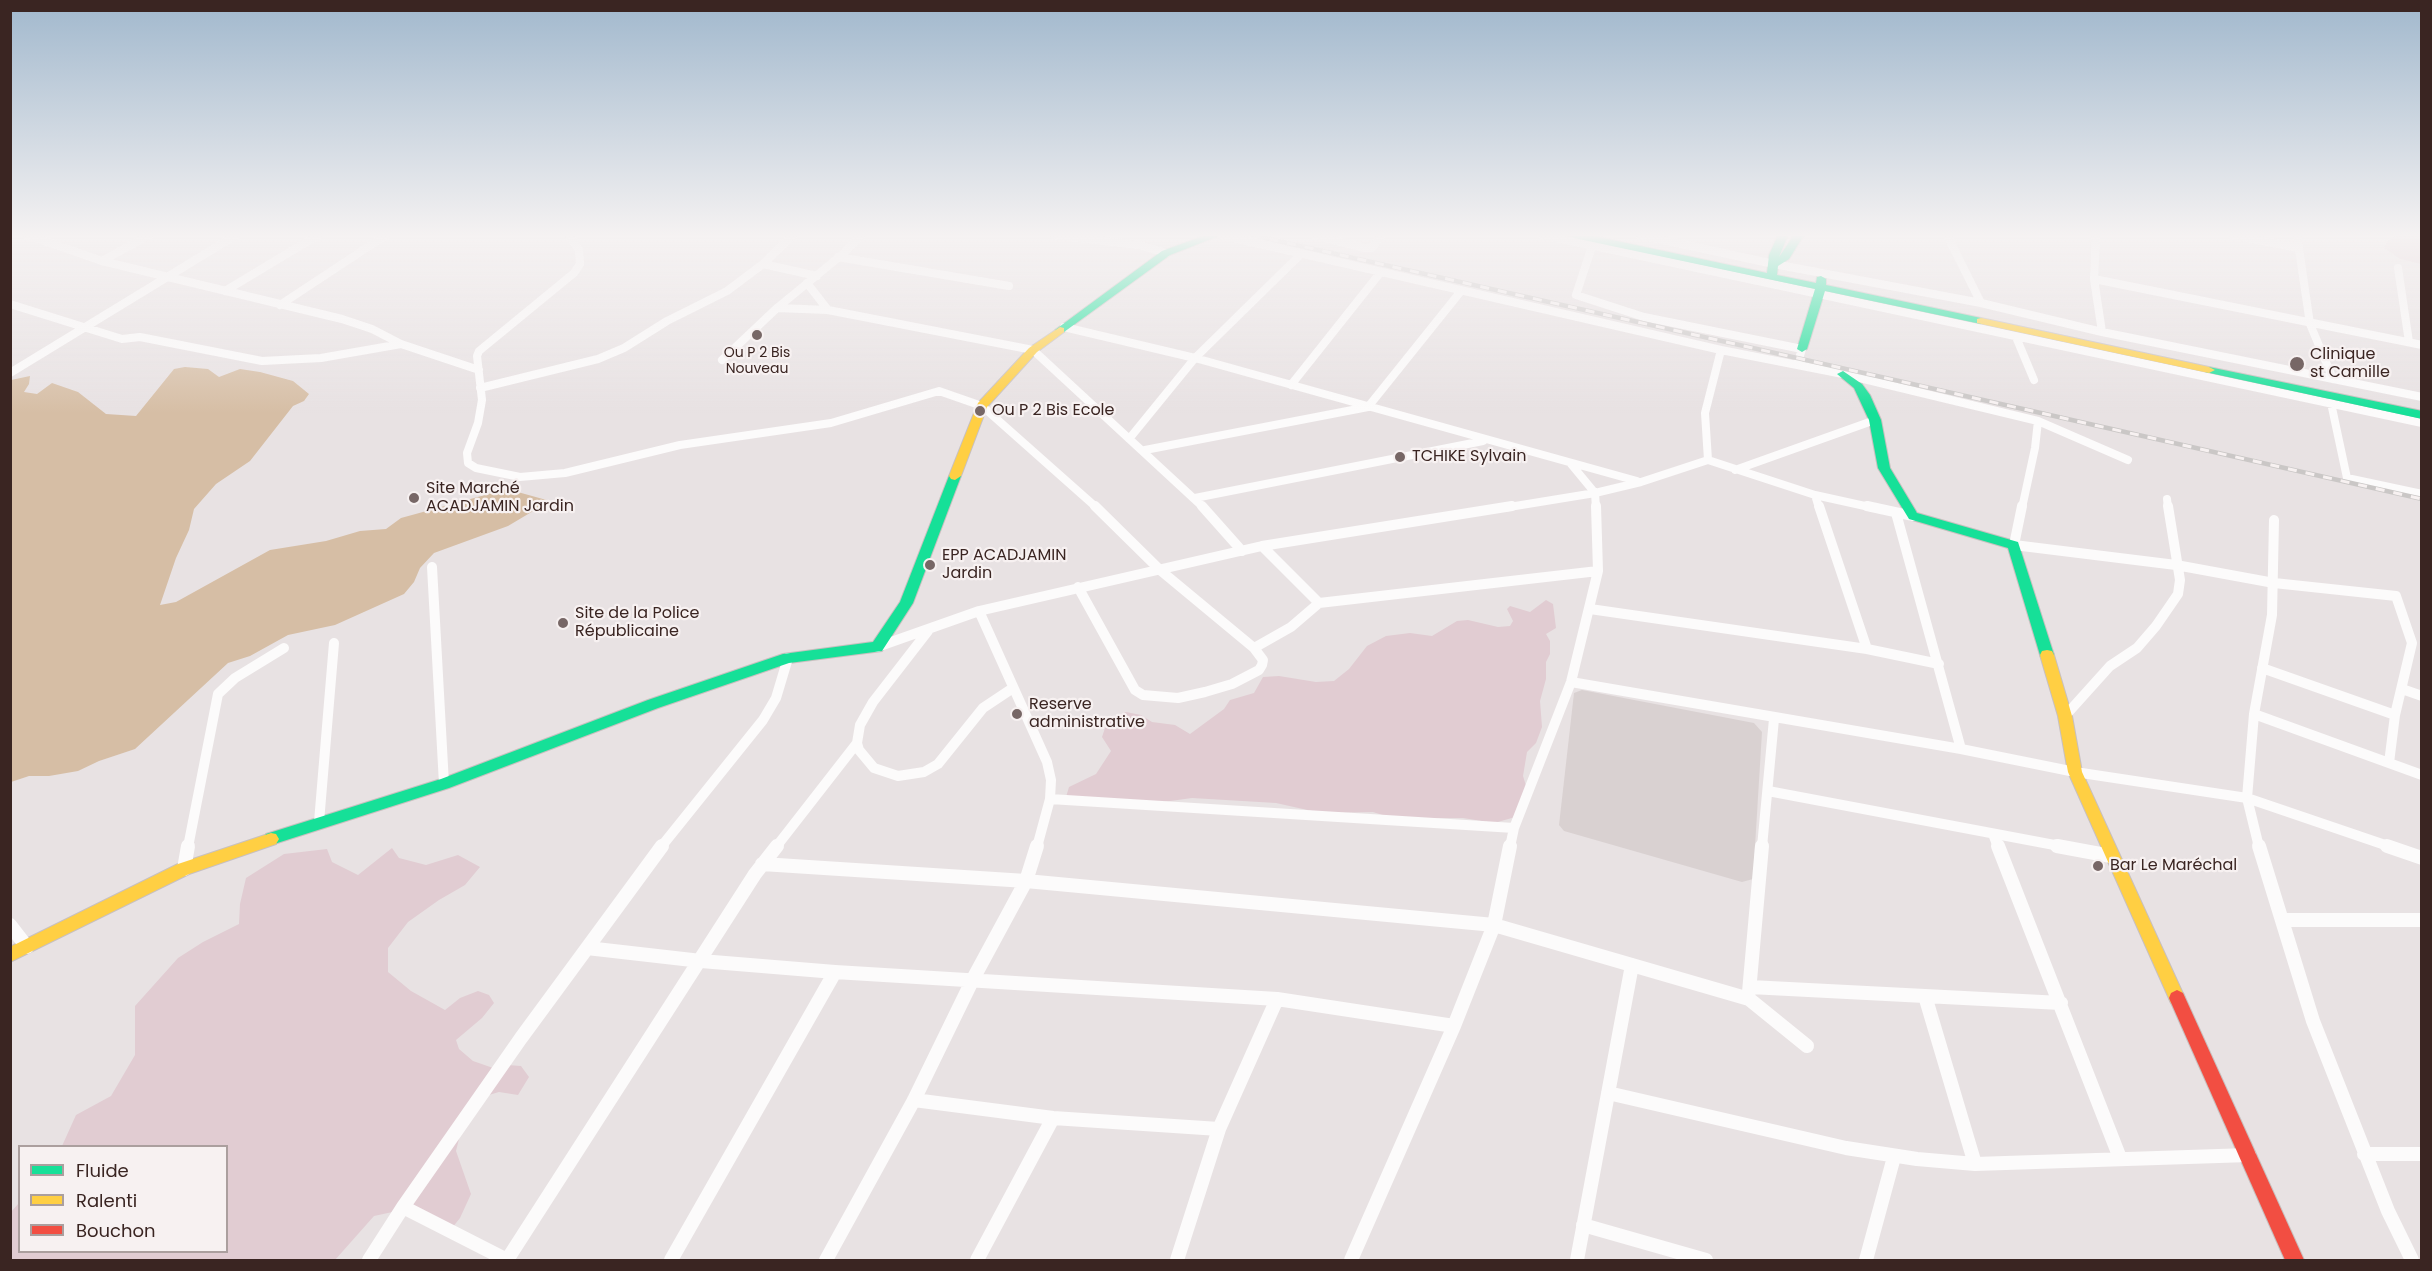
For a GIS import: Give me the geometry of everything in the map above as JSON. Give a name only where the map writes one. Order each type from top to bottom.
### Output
[{"type":"main road","points":[[10,955],[184,869],[319,822],[444,784],[653,704],[788,658],[877,647],[906,603],[982,406],[1033,350],[1109,294]]},
{"type":"main road","points":[[1802,349],[1819,294]]},
{"type":"main road","points":[[1851,294],[2421,415]]},
{"type":"main road","points":[[1853,294],[2421,406]]},
{"type":"main road","points":[[1843,374],[1858,386],[1875,420],[1884,468],[1913,516],[2014,545],[2065,716],[2074,772],[2295,1260]]},
{"type":"street","points":[[10,373],[136,294]]},
{"type":"street","points":[[238,294],[314,312],[372,329],[401,344],[479,370]]},
{"type":"street","points":[[280,305],[296,294]]},
{"type":"street","points":[[549,294],[479,351],[482,400],[478,423],[466,453],[468,463],[476,468],[520,477],[565,473],[680,445],[831,423],[939,391],[982,406],[1115,524],[1160,570],[1254,648],[1263,660],[1262,665],[1232,684],[1178,698],[1143,695],[1135,690],[1078,587]]},
{"type":"street","points":[[480,388],[598,359],[624,348],[667,321],[721,294]]},
{"type":"street","points":[[722,360],[793,294]]},
{"type":"street","points":[[816,294],[828,310]]},
{"type":"street","points":[[1129,439],[1195,358],[1260,294]]},
{"type":"street","points":[[1291,385],[1363,294]]},
{"type":"street","points":[[1145,450],[1368,407],[1458,294]]},
{"type":"street","points":[[1476,294],[1721,350],[1843,374],[2038,421],[2128,460]]},
{"type":"street","points":[[1576,294],[1644,317],[1802,349],[1797,365]]},
{"type":"street","points":[[1846,294],[2016,337],[2421,423]]},
{"type":"street","points":[[1920,294],[1980,303],[2102,332],[2421,397]]},
{"type":"street","points":[[1976,294],[1980,303]]},
{"type":"street","points":[[2096,294],[2102,332]]},
{"type":"street","points":[[2168,294],[2421,345]]},
{"type":"street","points":[[2306,294],[2310,324],[2333,379]]},
{"type":"street","points":[[2402,294],[2409,342]]},
{"type":"street","points":[[10,304],[122,339],[140,337],[262,361],[313,359],[401,344]]},
{"type":"street","points":[[777,308],[828,310],[1033,350],[1129,439],[1145,450],[1195,498],[1242,550]]},
{"type":"street","points":[[1064,327],[1195,358],[1641,482]]},
{"type":"street","points":[[2016,337],[2034,380]]},
{"type":"street","points":[[1708,460],[1705,413],[1721,350]]},
{"type":"street","points":[[2331,403],[2347,478],[2421,494]]},
{"type":"street","points":[[1735,470],[1875,420]]},
{"type":"street","points":[[2038,421],[2035,448],[2014,545],[2176,565],[2274,583],[2396,596],[2412,643],[2395,715],[2389,764]]},
{"type":"street","points":[[1195,498],[1488,440]]},
{"type":"street","points":[[877,647],[979,611],[1242,550],[1595,493],[1641,482],[1708,460],[1815,495],[1913,516]]},
{"type":"street","points":[[1351,1260],[1454,1026],[1494,926],[1514,828],[1571,682],[1598,572],[1595,493],[1571,464]]},
{"type":"street","points":[[1815,495],[1867,649]]},
{"type":"street","points":[[2065,716],[2110,666],[2137,648],[2156,626],[2178,594],[2180,580],[2167,499]]},
{"type":"street","points":[[1896,513],[1940,664],[1961,749]]},
{"type":"street","points":[[2274,520],[2272,615],[2254,714],[2247,798],[2260,852],[2313,1021],[2364,1154],[2412,1260]]},
{"type":"street","points":[[1262,546],[1320,603]]},
{"type":"street","points":[[432,567],[444,784]]},
{"type":"street","points":[[1254,648],[1291,627],[1320,603],[1598,572]]},
{"type":"street","points":[[1590,609],[1867,649],[1940,664]]},
{"type":"street","points":[[826,1260],[914,1100],[973,979],[1026,881],[1050,799],[1051,780],[1047,762],[979,611]]},
{"type":"street","points":[[928,630],[873,702],[860,725],[857,743],[859,750],[874,768],[887,774],[911,775],[924,772],[938,764],[983,708],[1013,688]]},
{"type":"street","points":[[319,822],[334,643]]},
{"type":"street","points":[[184,869],[218,694],[235,678],[284,648]]},
{"type":"street","points":[[369,1260],[403,1207],[587,948],[683,817],[763,720],[776,698],[788,658]]},
{"type":"street","points":[[2262,669],[2395,715]]},
{"type":"street","points":[[1571,682],[1774,719],[1961,749],[2074,772],[2247,798],[2421,858]]},
{"type":"street","points":[[2402,689],[2421,696]]},
{"type":"street","points":[[2254,714],[2421,775]]},
{"type":"street","points":[[1749,993],[1774,719]]},
{"type":"street","points":[[403,1207],[507,1260],[762,864],[857,743]]},
{"type":"street","points":[[1768,791],[2111,856]]},
{"type":"street","points":[[1050,799],[1514,828]]},
{"type":"street","points":[[1993,834],[2120,1158]]},
{"type":"street","points":[[762,864],[1026,881],[1494,926],[1632,965],[1749,993],[1925,996],[2061,1004]]},
{"type":"street","points":[[2283,920],[2421,920]]},
{"type":"street","points":[[10,925],[27,947]]},
{"type":"street","points":[[587,948],[701,961],[835,972],[1277,999],[1454,1026]]},
{"type":"street","points":[[1577,1260],[1632,965]]},
{"type":"street","points":[[671,1260],[835,972]]},
{"type":"street","points":[[1749,993],[1807,1046]]},
{"type":"street","points":[[1925,996],[1975,1164]]},
{"type":"street","points":[[1177,1260],[1219,1129],[1277,999]]},
{"type":"street","points":[[1608,1094],[1894,1157],[1975,1164],[2249,1155]]},
{"type":"street","points":[[914,1100],[1053,1118],[1219,1129]]},
{"type":"street","points":[[977,1260],[1053,1118]]},
{"type":"street","points":[[2364,1154],[2421,1154]]},
{"type":"street","points":[[1866,1260],[1894,1157]]},
{"type":"street","points":[[1584,1225],[1706,1260]]},
{"type":"shaded area","points":[[185,367],[208,369],[219,377],[240,369],[260,372],[293,381],[309,394],[304,401],[293,406],[250,461],[216,484],[194,509],[189,530],[176,558],[160,605],[176,602],[270,550],[326,541],[360,531],[386,529],[401,518],[507,489],[550,501],[508,526],[434,553],[420,568],[414,582],[404,594],[335,625],[288,635],[250,656],[228,663],[135,749],[78,771],[49,776],[29,776],[11,782],[11,380],[30,376],[29,384],[24,392],[37,394],[52,383],[78,392],[106,414],[136,416],[174,369]]},
{"type":"shaded area","points":[[1546,600],[1553,604],[1556,628],[1546,634],[1550,641],[1550,654],[1546,662],[1546,679],[1540,701],[1542,727],[1536,743],[1527,752],[1523,776],[1527,789],[1519,816],[1494,823],[1463,818],[1392,818],[1373,812],[1321,813],[1276,803],[1192,798],[1156,803],[1066,797],[1069,787],[1096,774],[1111,751],[1102,737],[1107,722],[1126,712],[1141,715],[1152,722],[1175,725],[1190,734],[1224,709],[1230,700],[1254,693],[1263,677],[1279,676],[1316,682],[1334,681],[1349,669],[1367,646],[1386,636],[1410,633],[1432,636],[1457,621],[1468,620],[1498,627],[1510,626],[1513,621],[1507,609],[1510,606],[1530,612]]},
{"type":"shaded area","points":[[1582,690],[1754,723],[1762,732],[1753,879],[1742,882],[1564,831],[1559,825],[1574,693]]},
{"type":"shaded area","points":[[392,848],[399,858],[426,865],[458,855],[480,867],[465,885],[408,922],[388,948],[388,972],[411,991],[445,1010],[460,998],[478,991],[489,995],[494,1003],[482,1018],[456,1040],[459,1049],[473,1061],[496,1069],[507,1065],[521,1066],[529,1077],[518,1095],[499,1092],[482,1097],[461,1131],[456,1151],[471,1194],[460,1218],[448,1233],[411,1208],[374,1216],[335,1260],[11,1260],[10,1213],[18,1204],[18,1253],[228,1253],[228,1145],[62,1145],[76,1115],[111,1096],[135,1055],[135,1006],[178,958],[203,942],[239,924],[240,904],[246,878],[284,854],[327,849],[332,862],[358,875]]},
{"type":"railway","points":[[1515,294],[2422,499]]},
{"type":"traffic: fast","points":[[1060,330],[1109,294]]},
{"type":"traffic: fast","points":[[1802,349],[1820,294]]},
{"type":"traffic: fast","points":[[1855,294],[1981,321]]},
{"type":"traffic: fast","points":[[2209,370],[2422,415]]},
{"type":"traffic: fast","points":[[1843,374],[1858,386],[1864,395],[1875,420],[1884,468],[1913,516],[2014,545],[2047,655]]},
{"type":"traffic: fast","points":[[271,839],[444,784],[653,704],[788,658],[877,647],[906,603],[955,476]]},
{"type":"traffic: slow","points":[[1981,321],[2209,370]]},
{"type":"traffic: slow","points":[[955,476],[982,406],[1033,350],[1060,330]]},
{"type":"traffic: slow","points":[[2047,655],[2065,716],[2075,772],[2177,998]]},
{"type":"traffic: slow","points":[[10,955],[184,869],[271,839]]},
{"type":"traffic: jam","points":[[2177,998],[2295,1260]]},
{"type":"place","name":"Ou P 2 Bis Nouveau","points":[[757,335]]},
{"type":"place","name":"Clinique st Camille","points":[[2297,364]]},
{"type":"place","name":"Ou P 2 Bis Ecole","points":[[980,411]]},
{"type":"place","name":"TCHIKE Sylvain","points":[[1400,457]]},
{"type":"place","name":"Site Marché ACADJAMIN Jardin","points":[[414,498]]},
{"type":"place","name":"EPP ACADJAMIN Jardin","points":[[930,565]]},
{"type":"place","name":"Site de la Police Républicaine","points":[[563,623]]},
{"type":"place","name":"Reserve administrative","points":[[1017,714]]},
{"type":"place","name":"Bar Le Maréchal","points":[[2098,866]]}]
